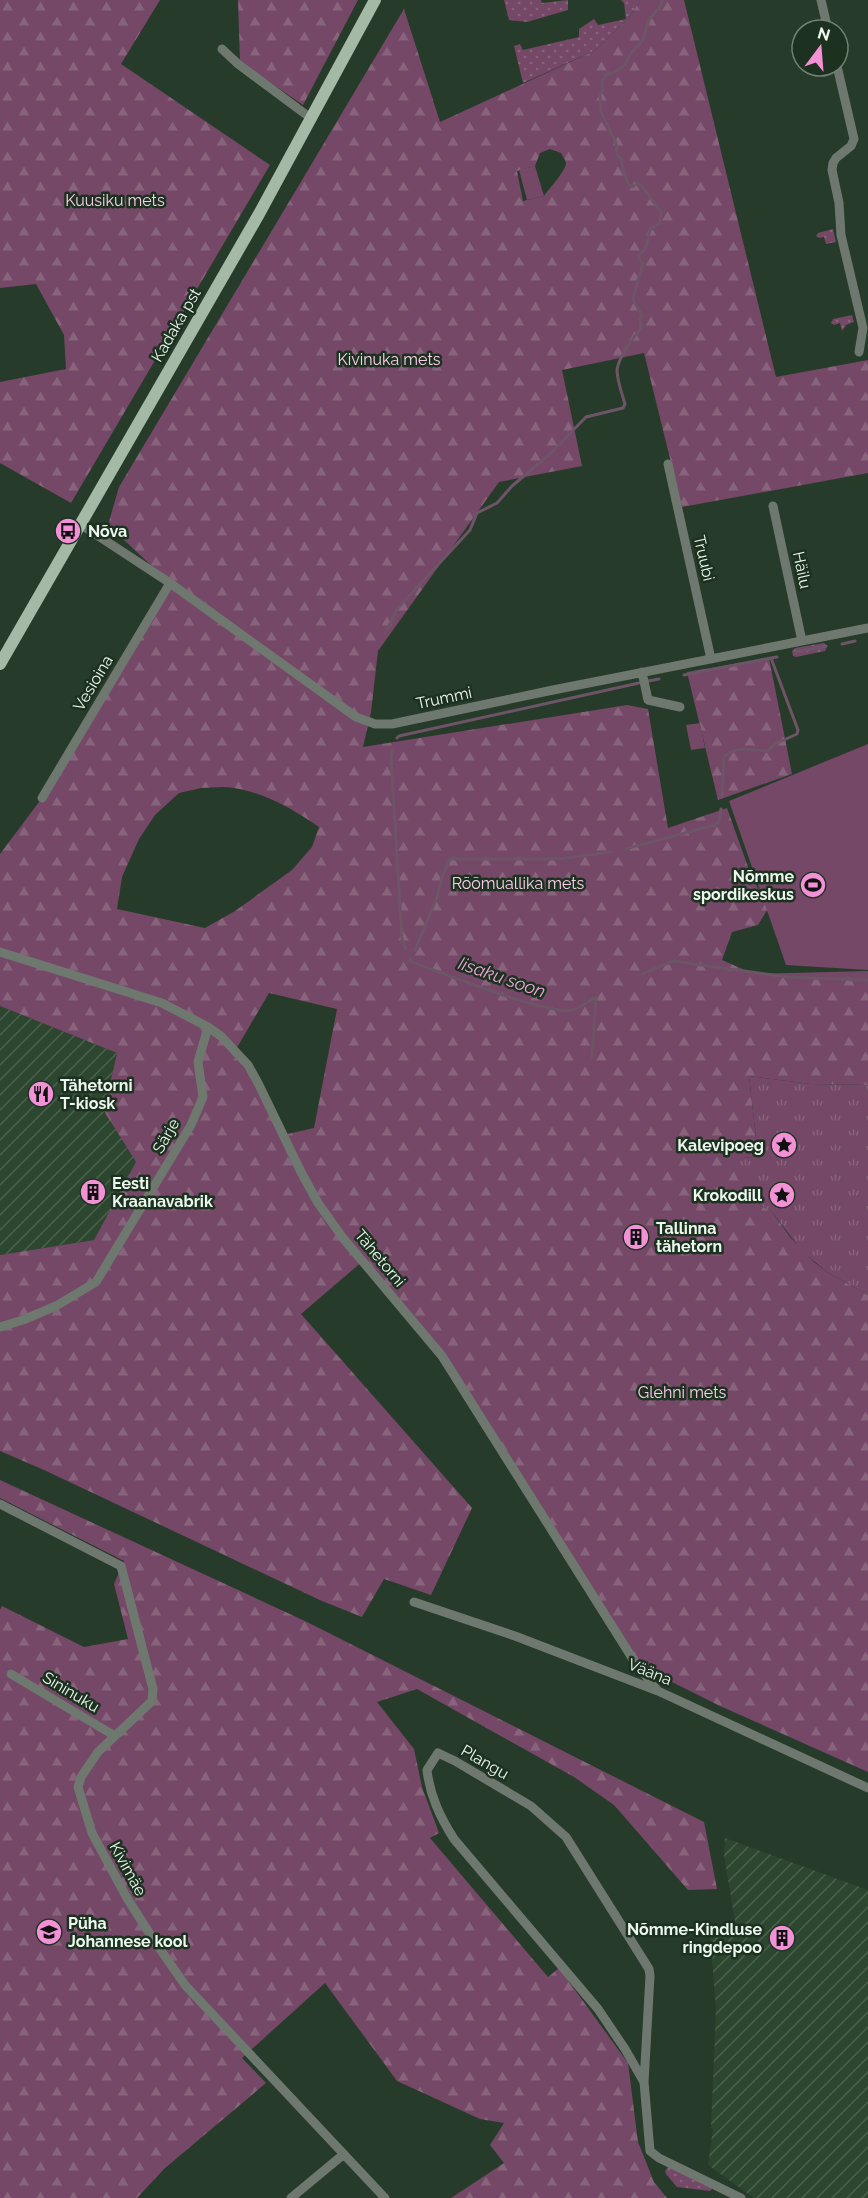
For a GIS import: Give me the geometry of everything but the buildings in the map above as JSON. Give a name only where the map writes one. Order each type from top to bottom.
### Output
[{"type":"main road","name":"Kadaka pst","points":[[0,664],[312,119],[375,0]]},
{"type":"street","points":[[821,0],[825,18]]},
{"type":"street","points":[[222,49],[238,64],[312,119]]},
{"type":"street","points":[[840,78],[854,139],[851,146],[836,158],[832,170],[839,203],[841,235],[863,328],[859,352]]},
{"type":"street","name":"Truubi","points":[[668,464],[711,659]]},
{"type":"street","name":"Häilu","points":[[773,506],[802,641]]},
{"type":"street","name":"Trummi","points":[[81,524],[170,583],[357,717],[375,724],[392,724],[868,628]]},
{"type":"street","name":"Vesioina","points":[[42,798],[170,583]]},
{"type":"street","points":[[642,672],[648,700],[680,707]]},
{"type":"street","name":"Tähetorni","points":[[0,952],[152,999],[183,1012],[222,1037],[248,1065],[318,1203],[343,1238],[442,1356],[636,1664],[658,1691]]},
{"type":"street","name":"Särje","points":[[0,1327],[56,1306],[96,1282],[191,1125],[203,1097],[198,1062],[208,1027]]},
{"type":"street","name":"Kivimäe","points":[[0,1504],[121,1566],[153,1689],[152,1701],[98,1752],[81,1777],[78,1787],[92,1833],[127,1898],[153,1940],[185,1984],[385,2198]]},
{"type":"street","name":"Vääna","points":[[414,1602],[515,1636],[658,1691],[868,1788]]},
{"type":"street","name":"Sininuku","points":[[11,1674],[115,1736]]},
{"type":"street","name":"Plangu","points":[[644,2082],[598,2009],[454,1839],[440,1817],[428,1784],[427,1770],[438,1753],[531,1806],[566,1837],[649,1969],[644,2082],[650,2151],[658,2158],[741,2198]]},
{"type":"street","points":[[291,2198],[344,2154]]},
{"type":"shaded area","points":[[0,1006],[117,1053],[104,1111],[137,1162],[94,1240],[0,1255]]},
{"type":"shaded area","points":[[725,1838],[868,1890],[868,2198],[754,2198],[708,2165],[713,2129],[711,2128],[716,2008],[710,1936],[736,1927],[724,1856]]},
{"type":"green space","name":"Kuusiku mets","points":[[0,0],[160,0],[121,64],[270,165],[71,503],[0,463],[0,382],[66,369],[64,335],[36,284],[0,288]]},
{"type":"green space","points":[[238,0],[358,0],[303,105],[240,62]]},
{"type":"green space","points":[[504,0],[541,0],[542,3],[568,0],[568,10],[527,22],[509,20]]},
{"type":"green space","points":[[621,0],[640,0],[629,18],[594,51],[523,83],[514,46],[520,44],[523,50],[579,37],[579,29],[594,19],[598,25],[626,19],[624,3]]},
{"type":"green space","points":[[640,0],[684,0],[776,377],[868,360],[868,473],[682,507],[644,353],[562,370],[582,466],[499,482],[378,651],[371,712],[363,747],[627,705],[648,709],[668,828],[727,808],[752,878],[769,907],[758,925],[732,932],[722,960],[754,974],[868,971],[868,1085],[811,1084],[749,1076],[758,1156],[743,1158],[755,1202],[772,1212],[790,1237],[814,1262],[868,1295],[868,1772],[720,1706],[636,1664],[443,1356],[364,1260],[301,1314],[472,1508],[431,1595],[384,1579],[362,1617],[322,1601],[0,1451],[0,1255],[94,1240],[136,1162],[104,1111],[117,1053],[0,1006],[0,854],[42,798],[170,583],[108,525],[119,487],[404,9],[440,122],[594,51],[629,18]],"holes":[[[550,149],[561,153],[566,163],[564,170],[544,196],[523,201],[517,171],[535,166],[540,153]],[[218,787],[245,790],[278,803],[319,827],[312,847],[292,870],[235,911],[205,928],[117,909],[122,877],[139,839],[155,815],[179,793]],[[269,993],[337,1009],[314,1128],[283,1135],[235,1051]]]},
{"type":"green space","points":[[535,166],[544,196],[527,200],[519,170]]},
{"type":"green space","points":[[833,229],[836,242],[826,244],[824,237],[816,236],[818,233]]},
{"type":"green space","points":[[852,315],[854,322],[846,325],[842,331],[840,323],[834,325],[831,323],[833,319]]},
{"type":"green space","points":[[824,643],[827,647],[825,651],[793,656],[792,651],[795,648]]},
{"type":"green space","points":[[769,658],[792,774],[718,800],[687,672]]},
{"type":"green space","points":[[700,723],[705,748],[691,750],[686,725]]},
{"type":"green space","name":"Nõmme spordikeskus","points":[[868,744],[868,970],[786,965],[729,801]]},
{"type":"green space","points":[[749,1076],[811,1084],[868,1085],[868,1295],[827,1272],[802,1251],[772,1212],[743,1192],[732,1158],[737,1154],[743,1158],[758,1156]]},
{"type":"green space","points":[[0,1480],[305,1621],[704,1822],[717,1889],[688,1890],[614,1805],[574,1777],[417,1689],[377,1702],[414,1749],[422,1787],[439,1833],[430,1838],[548,1977],[559,1968],[628,2063],[638,2142],[654,2182],[667,2198],[451,2198],[504,2163],[490,2145],[504,2123],[480,2119],[397,2081],[325,1983],[242,2058],[266,2083],[164,2169],[137,2198],[0,2198],[0,1610],[2,1606],[84,1647],[128,1639],[114,1584],[124,1561],[0,1498]]},
{"type":"green space","points":[[668,2167],[712,2189],[710,2191],[677,2187],[666,2174]]},
{"type":"waterway","points":[[387,630],[397,609],[470,530],[477,513],[497,503],[512,486],[549,455],[586,417],[623,408],[625,404],[617,370],[626,348],[641,329],[642,315],[633,300],[643,264],[638,257],[645,249],[650,231],[660,223],[661,212],[642,186],[638,183],[632,187],[628,184],[622,160],[617,155],[616,143],[601,112],[600,95],[606,74],[613,73],[625,65],[631,53],[643,40],[649,20],[661,6],[662,0]]},
{"type":"waterway","name":"Iisaku soon","points":[[842,644],[855,641]]},
{"type":"waterway","name":"Iisaku soon","points":[[796,652],[826,646]]},
{"type":"waterway","name":"Iisaku soon","points":[[722,797],[724,757],[728,753],[739,750],[768,751],[775,744],[797,734],[798,730],[771,658],[777,657]]},
{"type":"waterway","points":[[684,675],[771,658]]},
{"type":"waterway","points":[[648,681],[659,679]]},
{"type":"waterway","points":[[397,738],[639,683]]},
{"type":"waterway","points":[[393,750],[391,756],[402,939],[405,948]]},
{"type":"waterway","name":"Iisaku soon","points":[[625,849],[715,825],[719,822],[721,809]]},
{"type":"waterway","name":"Iisaku soon","points":[[415,950],[450,859],[558,859],[611,852]]},
{"type":"waterway","name":"Iisaku soon","points":[[410,959],[409,961],[518,1000],[560,1010],[572,1010],[596,997],[592,1057]]},
{"type":"waterway","points":[[642,974],[673,961],[787,977],[868,980]]},
{"type":"place","name":"Nõva","points":[[68,531]]},
{"type":"place","name":"Nõmme spordikeskus","points":[[813,885]]},
{"type":"place","name":"Tähetorni T-kiosk","points":[[41,1094]]},
{"type":"place","name":"Kalevipoeg","points":[[784,1145]]},
{"type":"place","name":"Eesti Kraanavabrik","points":[[93,1192]]},
{"type":"place","name":"Krokodill","points":[[782,1195]]},
{"type":"place","name":"Tallinna tähetorn","points":[[636,1237]]},
{"type":"place","name":"Püha Johannese kool","points":[[49,1932]]},
{"type":"place","name":"Nõmme-Kindluse ringdepoo","points":[[782,1938]]},
{"type":"park label","name":"Kivinuka mets","points":[[389,359]]},
{"type":"park label","name":"Rõõmuallika mets","points":[[518,883]]},
{"type":"park label","name":"Glehni mets","points":[[682,1392]]}]
